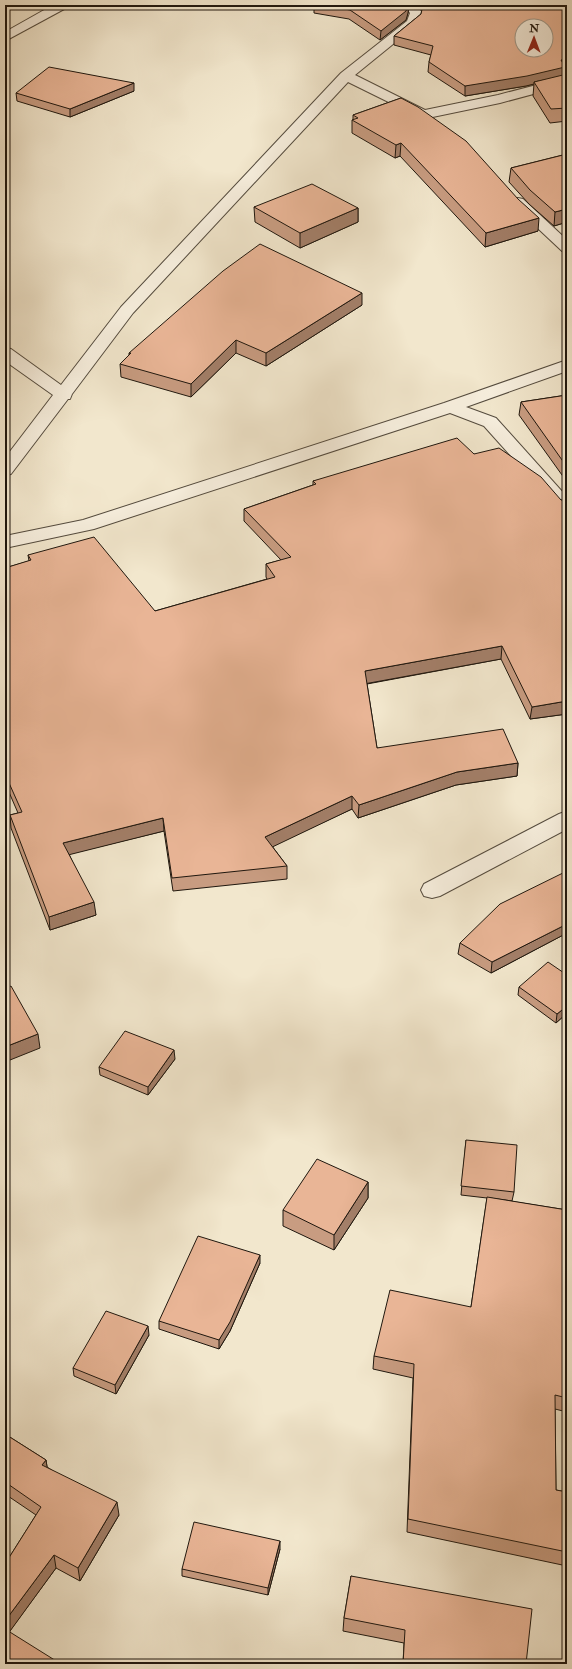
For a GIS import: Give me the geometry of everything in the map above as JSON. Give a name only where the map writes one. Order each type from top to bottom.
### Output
[{"type":"street","points":[[5,37],[62,5]]},
{"type":"street","points":[[5,470],[64,395],[127,310],[346,76],[413,23],[416,13],[410,5]]},
{"type":"street","points":[[346,76],[423,114],[441,128]]},
{"type":"street","points":[[423,114],[500,99],[567,81]]},
{"type":"street","points":[[509,192],[523,208],[567,248]]},
{"type":"street","points":[[5,353],[64,395]]},
{"type":"street","points":[[5,542],[87,525],[450,407],[567,365]]},
{"type":"street","points":[[450,407],[490,422],[567,508]]},
{"type":"street","points":[[432,890],[567,818]]},
{"type":"building","points":[[321,5],[408,5],[406,11],[381,31],[350,10]]},
{"type":"building","points":[[423,5],[567,5],[567,59],[561,60],[565,67],[527,76],[465,86],[429,62],[433,46],[394,36],[421,14]]},
{"type":"building","points":[[49,67],[134,83],[70,109],[16,93]]},
{"type":"building","points":[[567,74],[567,108],[551,109],[534,82]]},
{"type":"building","points":[[401,98],[418,107],[466,141],[518,199],[539,218],[486,233],[401,143],[396,145],[352,120],[358,118],[353,115]]},
{"type":"building","points":[[567,154],[567,209],[555,212],[530,190],[511,168]]},
{"type":"building","points":[[312,184],[358,208],[300,233],[254,207]]},
{"type":"building","points":[[260,244],[362,293],[266,353],[236,340],[191,384],[120,364],[131,353],[129,353],[223,271]]},
{"type":"building","points":[[567,395],[567,467],[521,402]]},
{"type":"building","points":[[457,438],[474,454],[499,448],[541,477],[561,500],[567,501],[567,701],[532,707],[502,646],[365,671],[377,748],[503,729],[518,763],[457,772],[359,805],[352,796],[265,837],[287,866],[172,878],[163,818],[63,843],[94,902],[49,917],[10,815],[22,812],[5,774],[5,659],[9,658],[5,653],[5,568],[31,560],[28,555],[94,537],[155,611],[275,577],[266,564],[291,557],[244,509],[316,484],[313,481]]},
{"type":"building","points":[[567,871],[567,924],[492,962],[460,943],[500,904]]},
{"type":"building","points":[[548,962],[567,975],[567,1006],[557,1014],[519,987]]},
{"type":"building","points":[[11,986],[38,1034],[5,1047],[5,989]]},
{"type":"building","points":[[125,1031],[174,1050],[148,1087],[99,1067]]},
{"type":"building","points":[[466,1140],[517,1145],[514,1192],[461,1186]]},
{"type":"building","points":[[317,1159],[368,1182],[334,1235],[283,1210]]},
{"type":"building","points":[[487,1197],[567,1210],[567,1398],[555,1395],[556,1490],[567,1492],[567,1552],[408,1519],[414,1364],[374,1356],[390,1290],[471,1307]]},
{"type":"building","points":[[198,1236],[260,1255],[230,1322],[219,1340],[159,1321]]},
{"type":"building","points":[[106,1311],[148,1326],[115,1385],[73,1368]]},
{"type":"building","points":[[5,1434],[46,1460],[42,1465],[117,1502],[78,1568],[54,1555],[5,1621],[5,1564],[41,1507],[5,1482]]},
{"type":"building","points":[[194,1522],[280,1541],[268,1588],[182,1569]]},
{"type":"building","points":[[351,1576],[532,1609],[526,1664],[403,1664],[405,1630],[344,1618]]},
{"type":"building","points":[[5,1629],[61,1664],[5,1664]]}]
